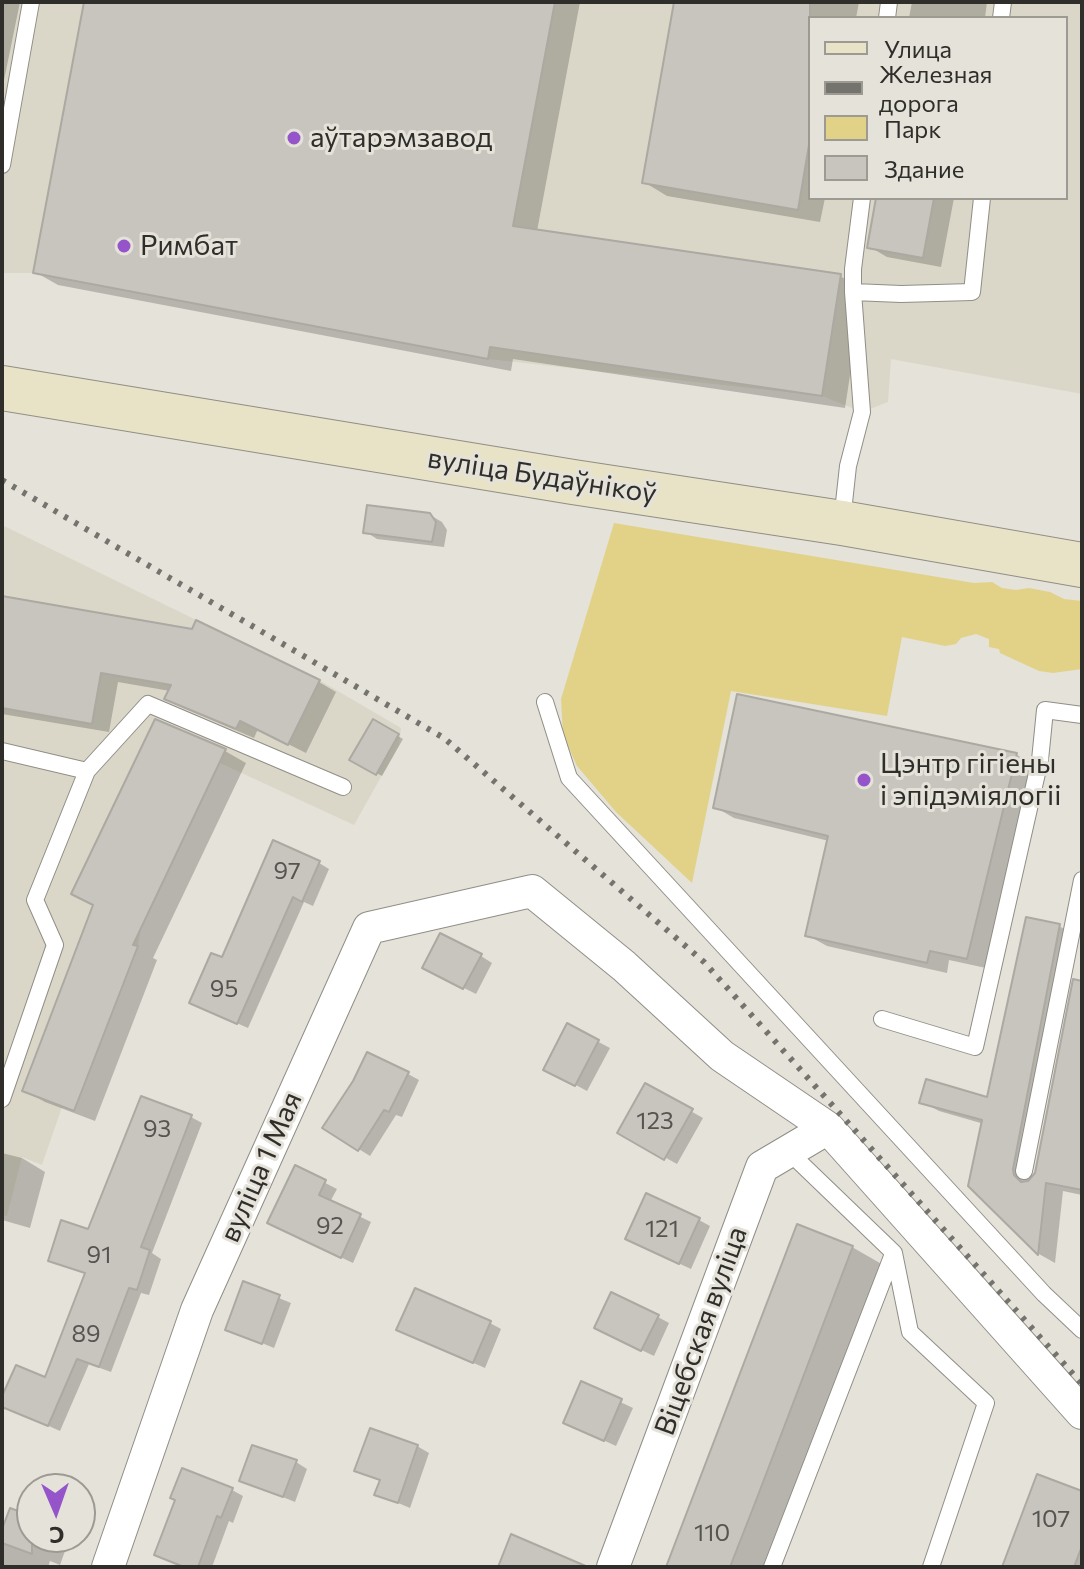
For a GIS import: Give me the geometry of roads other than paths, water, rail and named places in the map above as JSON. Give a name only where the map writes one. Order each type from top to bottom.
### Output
[{"type":"main road","name":"вуліца Будаўнікоў","points":[[2,388],[558,480],[842,523],[1082,565]]},
{"type":"street","name":"вуліца 1 Мая","points":[[108,1567],[197,1310],[369,928],[532,891],[624,966],[722,1056],[828,1128]]},
{"type":"street","name":"Віцебская вуліца","points":[[613,1567],[762,1167],[828,1128]]},
{"type":"street","points":[[828,1128],[1082,1413]]},
{"type":"lane","points":[[2,165],[31,2]]},
{"type":"lane","points":[[842,523],[848,466],[862,412],[853,292],[862,200]]},
{"type":"lane","points":[[853,292],[972,292],[982,200]]},
{"type":"lane","points":[[545,702],[569,778],[1044,1294],[1082,1330]]},
{"type":"lane","points":[[2,1099],[55,945],[35,900],[87,771],[148,704],[343,787]]},
{"type":"lane","points":[[882,1019],[975,1047],[1040,760],[1045,710],[1082,715]]},
{"type":"lane","points":[[2,751],[87,771]]},
{"type":"lane","points":[[1024,1171],[1082,880]]},
{"type":"lane","points":[[789,1152],[894,1253],[910,1332],[986,1403],[931,1567]]},
{"type":"lane","points":[[772,1567],[894,1253]]},
{"type":"railway","points":[[2,480],[444,738],[704,962],[1082,1384]]},
{"type":"place","name":"аўтарэмзавод","points":[[294,138]]},
{"type":"place","name":"Римбат","points":[[124,246]]},
{"type":"place","name":"Цэнтр гігіены і эпідэміялогіі","points":[[864,780]]}]
